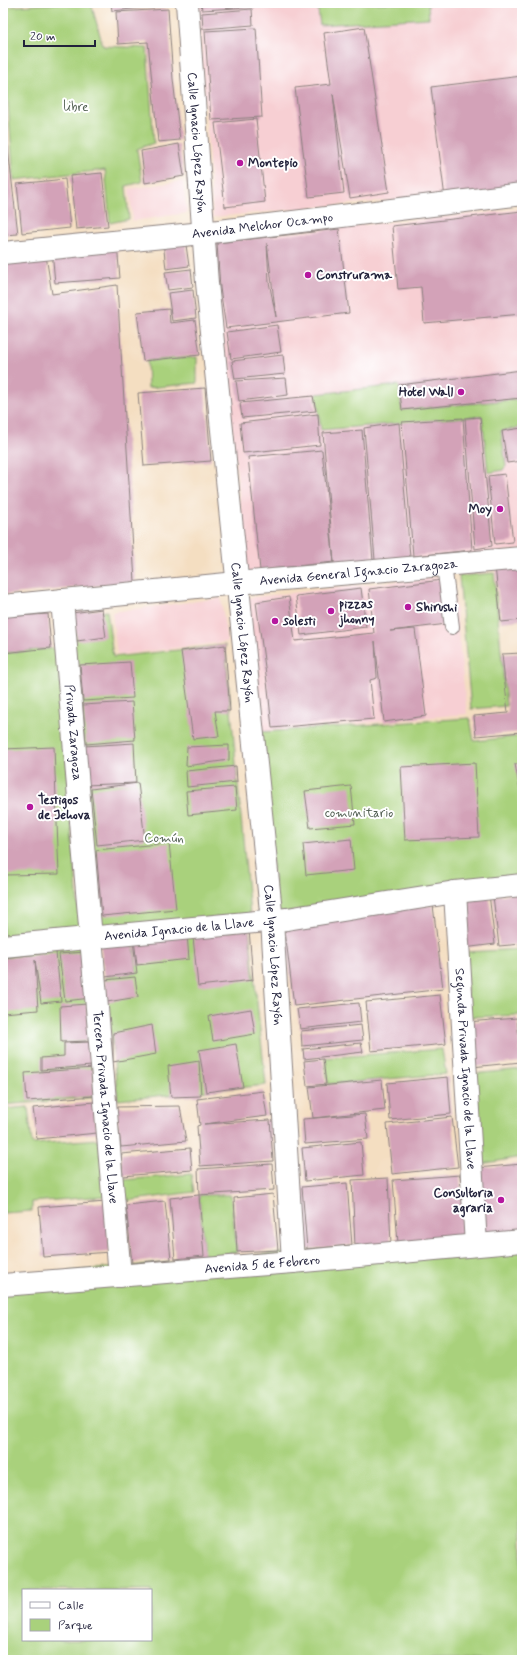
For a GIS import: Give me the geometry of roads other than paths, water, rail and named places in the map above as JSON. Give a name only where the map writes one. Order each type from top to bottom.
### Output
[{"type":"street","name":"Calle Ignacio López Rayón","points":[[187,3],[203,233],[236,583],[272,921],[292,1262]]},
{"type":"street","name":"Avenida Melchor Ocampo","points":[[3,253],[203,233],[522,194]]},
{"type":"street","name":"Avenida General Ignacio Zaragoza","points":[[3,606],[236,583],[522,558]]},
{"type":"street","name":"Privada Zaragoza","points":[[62,600],[91,938]]},
{"type":"street","name":"Avenida Ignacio de la Llave","points":[[3,946],[272,921],[455,892],[522,885]]},
{"type":"street","name":"Segunda Privada Ignacio de la Llave","points":[[455,892],[476,1245]]},
{"type":"street","name":"Tercera Privada Ignacio de la Llave","points":[[91,938],[120,1276]]},
{"type":"street","name":"Avenida 5 de Febrero","points":[[3,1284],[292,1262],[522,1241]]},
{"type":"lane","points":[[444,565],[452,628]]},
{"type":"place","name":"Montepio","points":[[240,163]]},
{"type":"place","name":"Construrama","points":[[308,275]]},
{"type":"place","name":"Hotel Wall","points":[[461,392]]},
{"type":"place","name":"Moy","points":[[500,509]]},
{"type":"place","name":"Shirushi","points":[[408,607]]},
{"type":"place","name":"pizzas jhonny","points":[[331,611]]},
{"type":"place","name":"solesti","points":[[275,621]]},
{"type":"place","name":"Testigos de Jehova","points":[[30,807]]},
{"type":"place","name":"Consultoria agraria","points":[[501,1200]]},
{"type":"park label","name":"libre","points":[[76,107]]},
{"type":"park label","name":"comunitario","points":[[359,813]]},
{"type":"park label","name":"Común","points":[[164,838]]}]
